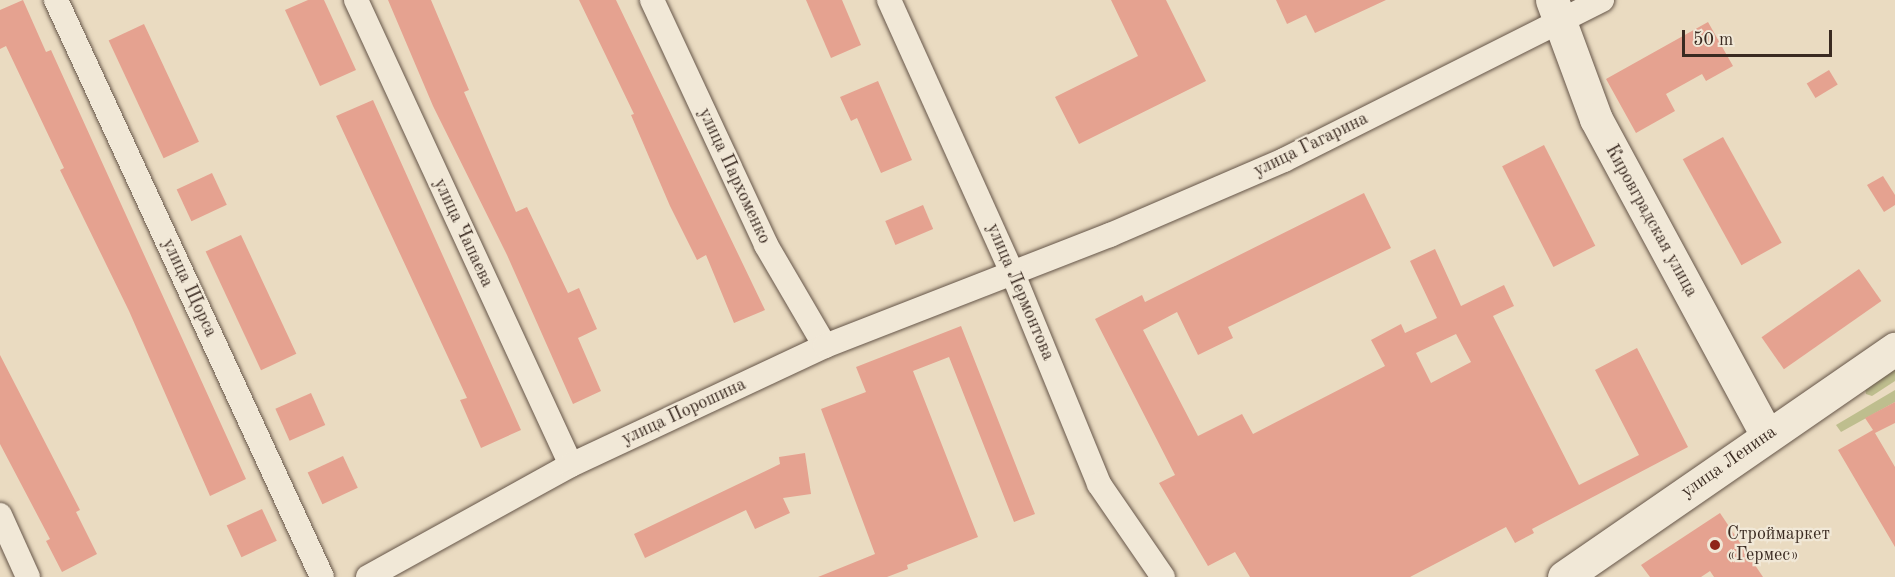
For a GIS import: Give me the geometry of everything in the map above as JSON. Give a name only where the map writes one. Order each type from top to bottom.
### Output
[{"type":"main road","name":"Кировградская улица","points":[[1555,11],[1596,119],[1767,435]]},
{"type":"main road","name":"улица Ленина","points":[[1564,577],[1895,349]]},
{"type":"street","name":"улица Щорса","points":[[56,0],[322,577]]},
{"type":"street","name":"улица Чапаева","points":[[356,0],[571,465]]},
{"type":"street","name":"улица Пархоменко","points":[[652,0],[766,245],[825,346]]},
{"type":"street","name":"улица Лермонтова","points":[[889,0],[1013,274],[1099,484],[1163,577]]},
{"type":"street","name":"улица Гагарина","points":[[1013,274],[1284,159],[1555,11],[1602,0]]},
{"type":"street","name":"улица Порошина","points":[[368,577],[571,465],[825,346],[1013,274]]},
{"type":"street","points":[[0,516],[28,577]]},
{"type":"green space","points":[[1895,365],[1895,381],[1872,396],[1866,394],[1865,387]]},
{"type":"green space","points":[[1895,390],[1895,402],[1841,432],[1836,425]]},
{"type":"building","points":[[23,0],[46,52],[51,50],[246,479],[210,496],[129,311],[60,170],[64,168],[6,46],[0,49],[0,10]]},
{"type":"building","points":[[308,0],[324,0],[356,70],[320,86],[285,10]]},
{"type":"building","points":[[388,0],[431,0],[469,90],[464,92],[516,212],[527,207],[568,293],[579,288],[597,329],[578,338],[601,391],[573,404],[507,255],[433,106]]},
{"type":"building","points":[[579,0],[616,0],[765,310],[734,323],[706,255],[697,260],[670,206],[631,115],[634,114]]},
{"type":"building","points":[[806,0],[842,0],[861,45],[831,58]]},
{"type":"building","points":[[1111,0],[1166,0],[1206,81],[1079,144],[1055,97],[1138,56]]},
{"type":"building","points":[[1276,0],[1386,0],[1315,33],[1306,15],[1287,24]]},
{"type":"building","points":[[1708,22],[1733,66],[1706,81],[1702,74],[1666,94],[1675,111],[1636,133],[1606,79]]},
{"type":"building","points":[[144,24],[199,142],[164,158],[109,40]]},
{"type":"building","points":[[1829,70],[1838,85],[1815,98],[1807,83]]},
{"type":"building","points":[[878,81],[912,160],[881,173],[857,118],[851,121],[840,97]]},
{"type":"building","points":[[373,100],[521,430],[481,448],[460,400],[467,398],[336,116]]},
{"type":"building","points":[[1723,137],[1782,243],[1741,265],[1683,159]]},
{"type":"building","points":[[1544,145],[1595,246],[1553,267],[1502,166]]},
{"type":"building","points":[[212,173],[227,205],[191,221],[177,189]]},
{"type":"building","points":[[1883,176],[1895,195],[1895,205],[1884,212],[1867,185]]},
{"type":"building","points":[[1364,193],[1391,248],[1228,327],[1233,338],[1198,355],[1177,312],[1143,330],[1198,436],[1242,414],[1253,434],[1385,366],[1371,340],[1401,324],[1405,333],[1437,318],[1410,261],[1435,249],[1461,306],[1504,285],[1514,306],[1493,316],[1579,485],[1639,455],[1595,370],[1637,348],[1688,447],[1532,529],[1534,533],[1515,543],[1506,527],[1410,577],[1250,577],[1235,552],[1208,566],[1159,483],[1175,475],[1095,319],[1142,295],[1145,302]],"holes":[[[1456,334],[1471,362],[1431,383],[1416,353]]]},
{"type":"building","points":[[923,205],[933,229],[895,245],[885,221]]},
{"type":"building","points":[[241,235],[296,354],[261,370],[206,251]]},
{"type":"building","points":[[1859,269],[1881,301],[1784,369],[1762,337]]},
{"type":"building","points":[[961,326],[1035,514],[1014,522],[949,357],[913,371],[978,537],[907,565],[908,569],[887,577],[818,577],[875,554],[821,409],[866,392],[856,367]]},
{"type":"building","points":[[0,355],[80,510],[76,512],[97,554],[62,572],[46,541],[50,539],[0,444]]},
{"type":"building","points":[[311,393],[325,425],[290,441],[275,409]]},
{"type":"building","points":[[1895,402],[1895,423],[1875,433],[1895,467],[1895,547],[1838,450],[1873,430],[1865,418]]},
{"type":"building","points":[[805,453],[811,494],[783,498],[790,513],[755,529],[746,510],[645,558],[634,534],[780,464],[779,457]]},
{"type":"building","points":[[343,456],[358,488],[322,504],[308,472]]},
{"type":"building","points":[[262,509],[277,541],[241,557],[227,525]]},
{"type":"building","points":[[1720,513],[1763,577],[1714,577],[1710,571],[1701,577],[1650,577],[1641,565]]},
{"type":"place","name":"Строймаркет «Гермес»","points":[[1715,545]]}]
